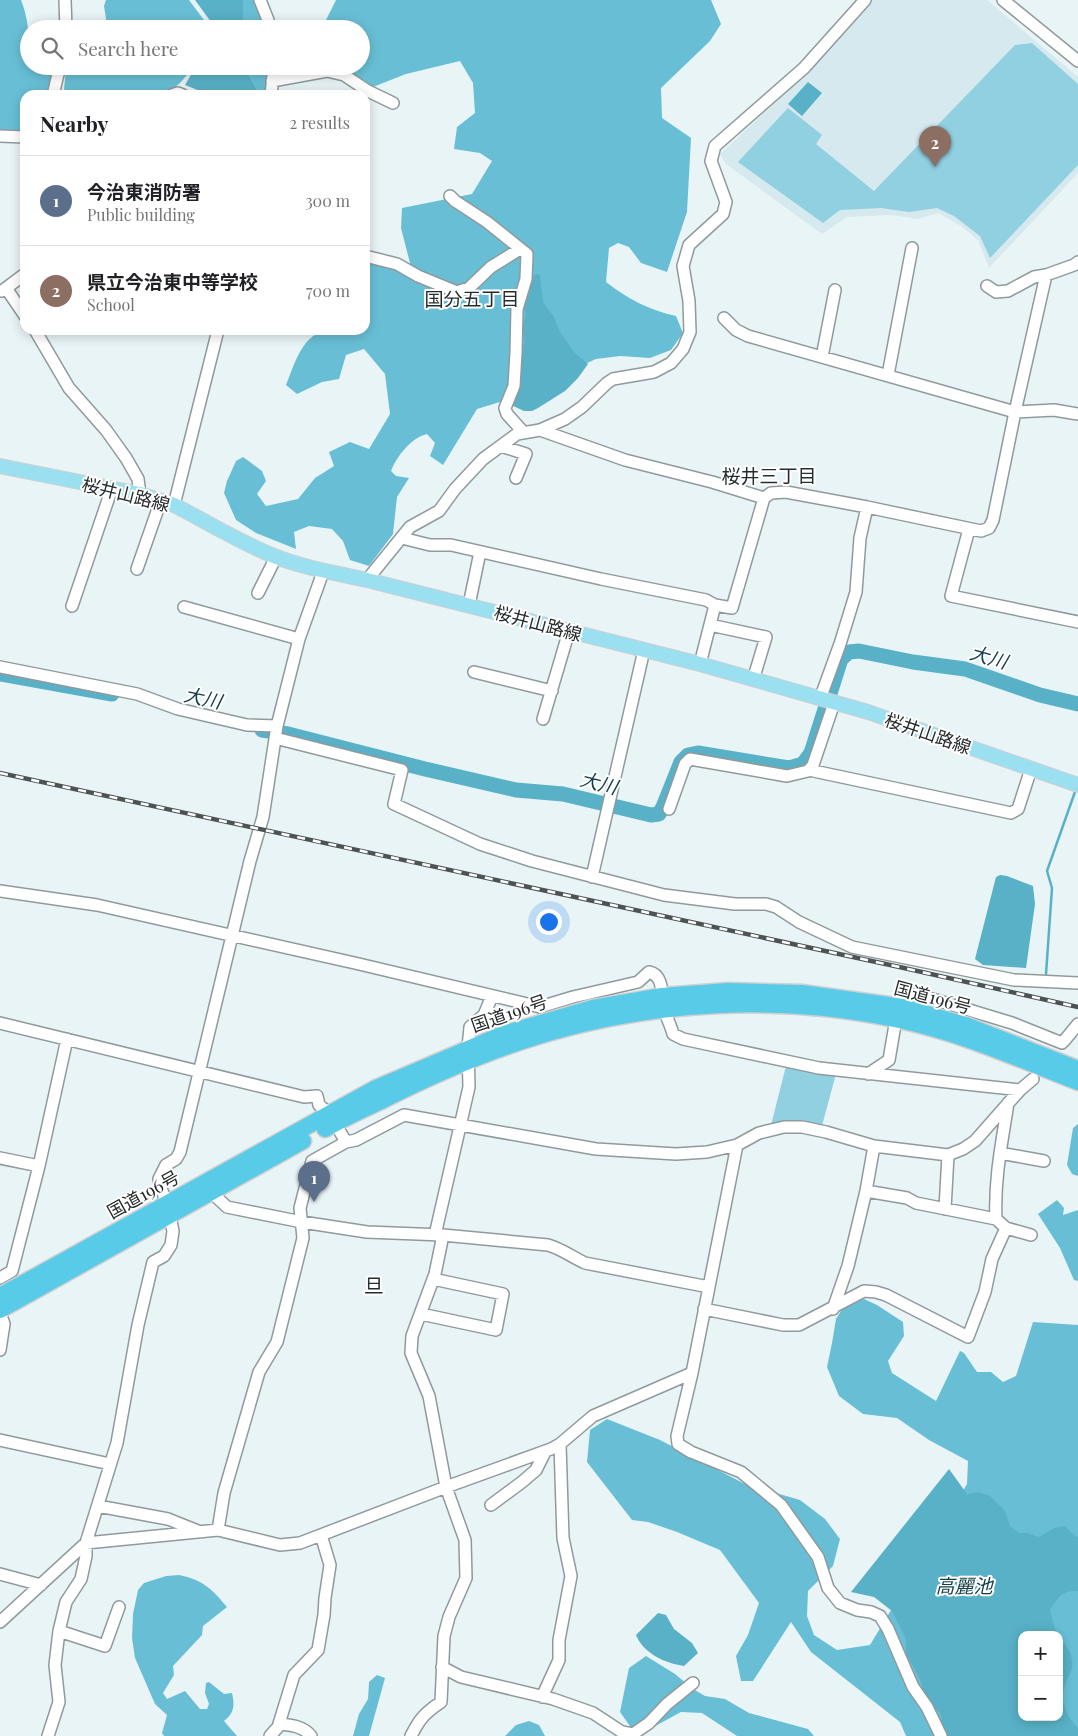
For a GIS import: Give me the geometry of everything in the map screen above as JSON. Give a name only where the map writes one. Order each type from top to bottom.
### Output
[{"type":"highway","name":"国道196号","points":[[0,1296],[168,1209],[332,1118],[427,1078],[469,1054],[664,1003],[693,1007],[801,1006],[898,1013],[977,1029],[1078,1069]]},
{"type":"highway","name":"国道196号","points":[[898,1013],[1078,1082]]},
{"type":"highway","name":"国道196号","points":[[0,1311],[168,1209],[211,1192],[332,1118]]},
{"type":"main road","name":"桜井山路線","points":[[0,466],[140,494],[167,502],[276,557],[323,572],[367,580],[700,664],[868,712],[1078,785]]},
{"type":"street","points":[[65,0],[66,20]]},
{"type":"street","points":[[260,0],[266,20]]},
{"type":"street","points":[[367,580],[410,527],[439,511],[469,473],[517,434],[540,430],[565,419],[582,407],[606,382],[654,372],[671,363],[683,349],[690,332],[689,301],[683,266],[688,245],[723,214],[726,202],[711,161],[715,146],[804,68],[865,0]]},
{"type":"street","points":[[1003,0],[1078,61]]},
{"type":"street","points":[[54,90],[58,75]]},
{"type":"street","points":[[271,90],[273,75]]},
{"type":"street","points":[[272,81],[305,75]]},
{"type":"street","points":[[344,75],[366,90]]},
{"type":"street","points":[[370,92],[393,104]]},
{"type":"street","points":[[0,136],[20,136]]},
{"type":"street","points":[[450,196],[527,254],[526,279],[517,309],[514,386],[505,408],[524,433]]},
{"type":"street","points":[[370,257],[397,264],[418,276],[457,292],[468,288],[491,267],[520,248]]},
{"type":"street","points":[[888,375],[912,248]]},
{"type":"street","points":[[987,286],[996,292],[1008,291],[1034,277],[1046,275],[1078,262]]},
{"type":"street","points":[[402,538],[430,544],[451,545],[706,600],[715,605],[732,608],[764,498],[771,493],[786,492],[981,531],[990,528],[1046,275]]},
{"type":"street","points":[[20,278],[3,290],[20,310]]},
{"type":"street","points":[[822,357],[835,290]]},
{"type":"street","points":[[724,318],[736,330],[748,336],[1015,412],[1054,410],[1078,414]]},
{"type":"street","points":[[37,335],[69,388],[106,430],[126,458],[138,479],[140,494]]},
{"type":"street","points":[[137,569],[167,502],[217,335]]},
{"type":"street","points":[[540,430],[624,460],[712,482],[764,498]]},
{"type":"street","points":[[501,446],[526,454],[516,478]]},
{"type":"street","points":[[72,606],[112,488]]},
{"type":"street","points":[[820,699],[856,592],[860,538],[867,507]]},
{"type":"street","points":[[969,529],[951,596],[1078,622]]},
{"type":"street","points":[[469,605],[480,552]]},
{"type":"street","points":[[258,593],[276,557]]},
{"type":"street","points":[[48,1736],[59,1702],[55,1665],[59,1631],[66,1602],[81,1579],[86,1556],[86,1543],[117,1443],[138,1325],[153,1262],[164,1256],[171,1245],[173,1231],[159,1179],[166,1165],[176,1159],[180,1152],[250,861],[263,817],[276,726],[299,639],[323,572]]},
{"type":"street","points":[[700,664],[715,605]]},
{"type":"street","points":[[184,607],[299,639]]},
{"type":"street","points":[[710,625],[766,637],[753,680]]},
{"type":"street","points":[[544,719],[569,631]]},
{"type":"street","points":[[592,877],[644,650]]},
{"type":"street","points":[[0,667],[137,694],[178,709],[247,725],[276,726]]},
{"type":"street","points":[[474,672],[552,691]]},
{"type":"street","points":[[809,770],[813,765],[834,703]]},
{"type":"street","points":[[275,738],[402,770],[394,804],[480,844],[532,861],[664,895],[735,904],[766,904],[776,907],[799,922],[852,947],[1014,980],[1078,983]]},
{"type":"street","points":[[670,809],[685,764],[690,759],[787,776],[809,770],[1011,813],[1018,809],[1031,769]]},
{"type":"street","points":[[0,891],[97,905],[540,1007],[573,997],[638,982],[650,972],[658,977],[674,1034],[683,1039],[802,1065],[1020,1090]]},
{"type":"street","points":[[868,1074],[889,1060],[904,992],[1012,1023],[1063,1042],[1078,1024]]},
{"type":"street","points":[[411,1736],[419,1719],[441,1702],[444,1636],[449,1617],[466,1578],[466,1562],[465,1540],[446,1487],[429,1396],[410,1353],[412,1336],[433,1279],[439,1235],[469,1087],[470,1027],[484,1015],[492,996]]},
{"type":"street","points":[[0,1023],[304,1097],[318,1096],[319,1105],[332,1118],[346,1142]]},
{"type":"street","points":[[0,1278],[12,1271],[39,1166],[67,1038]]},
{"type":"street","points":[[218,1530],[224,1493],[259,1372],[278,1342],[303,1238],[300,1208],[312,1161],[346,1142],[356,1140],[404,1115],[596,1150],[676,1154],[707,1152],[737,1145],[759,1133],[784,1127],[810,1129],[874,1146],[948,1155],[975,1141],[1020,1090],[1033,1080]]},
{"type":"street","points":[[996,1219],[997,1174],[1008,1103]]},
{"type":"street","points":[[737,1145],[692,1373],[677,1436],[678,1444],[691,1452],[741,1472],[781,1505],[818,1556],[828,1588],[840,1602],[857,1610],[871,1612],[880,1616],[888,1629],[913,1686],[927,1707],[941,1736]]},
{"type":"street","points":[[833,1308],[848,1266],[866,1191],[874,1146]]},
{"type":"street","points":[[1000,1153],[1044,1160]]},
{"type":"street","points":[[945,1209],[948,1155]]},
{"type":"street","points":[[0,1158],[39,1166]]},
{"type":"street","points":[[866,1191],[907,1198],[916,1203],[996,1219],[1006,1228],[1030,1235]]},
{"type":"street","points":[[211,1192],[227,1207],[302,1222],[367,1232],[439,1235],[548,1245],[562,1250],[571,1257],[585,1263],[709,1288]]},
{"type":"street","points":[[704,1309],[783,1325],[799,1325],[864,1291],[876,1292],[886,1295],[968,1337],[985,1292],[992,1259],[1006,1228]]},
{"type":"street","points":[[421,1314],[496,1330],[503,1294],[433,1279]]},
{"type":"street","points":[[0,1311],[4,1324],[0,1350]]},
{"type":"street","points":[[0,1622],[86,1543],[218,1530],[280,1545],[300,1543],[446,1487],[545,1452],[560,1444],[594,1416],[692,1373]]},
{"type":"street","points":[[0,1440],[110,1464]]},
{"type":"street","points":[[542,1697],[559,1660],[559,1640],[571,1576],[563,1538],[560,1444]]},
{"type":"street","points":[[491,1505],[536,1470],[545,1452]]},
{"type":"street","points":[[98,1506],[168,1519],[201,1532]]},
{"type":"street","points":[[270,1736],[279,1724],[294,1675],[318,1650],[330,1565],[321,1535]]},
{"type":"street","points":[[0,1574],[41,1585]]},
{"type":"street","points":[[59,1631],[105,1646],[119,1607]]},
{"type":"street","points":[[442,1667],[461,1677],[542,1697],[593,1713],[622,1732],[633,1734],[650,1723],[667,1704],[693,1683]]},
{"type":"street","points":[[279,1724],[295,1726],[306,1730],[310,1736]]},
{"type":"shaded area","points":[[0,0],[21,0],[26,20],[20,20],[20,75],[54,75],[49,90],[20,90],[20,132],[0,131]]},
{"type":"shaded area","points":[[106,0],[189,0],[204,20],[106,20],[104,6]]},
{"type":"shaded area","points":[[243,0],[258,0],[264,20],[243,20]]},
{"type":"shaded area","points":[[336,0],[711,0],[721,24],[710,41],[661,88],[662,118],[691,138],[687,212],[667,272],[641,263],[629,247],[618,243],[609,248],[606,282],[639,303],[657,311],[676,316],[683,333],[671,350],[650,358],[620,356],[596,359],[503,401],[477,409],[443,465],[430,456],[435,443],[427,434],[415,439],[397,459],[391,471],[396,476],[409,478],[397,497],[393,534],[369,566],[350,560],[343,541],[332,529],[309,526],[294,532],[296,549],[256,533],[236,520],[224,493],[227,481],[236,461],[243,457],[262,471],[266,481],[257,494],[266,506],[298,499],[315,478],[334,466],[329,452],[350,442],[369,449],[390,414],[385,374],[364,349],[346,355],[339,379],[322,382],[297,394],[286,385],[296,359],[306,343],[315,335],[370,335],[370,262],[411,267],[401,228],[402,208],[472,194],[492,161],[480,153],[454,149],[457,127],[475,113],[473,83],[460,61],[406,74],[373,87],[351,75],[370,75],[370,20],[326,20]]},
{"type":"shaded area","points":[[873,0],[987,0],[1078,77],[1078,173],[989,268],[978,240],[961,226],[938,213],[918,219],[891,215],[847,217],[822,234],[726,164],[720,154],[811,69]]},
{"type":"shaded area","points":[[1032,43],[1078,84],[1078,165],[990,258],[980,236],[954,216],[937,208],[909,212],[881,208],[840,210],[823,223],[738,162],[788,108],[822,135],[816,144],[874,191],[1015,45]]},
{"type":"shaded area","points":[[65,75],[187,75],[171,90],[64,89]]},
{"type":"shaded area","points":[[249,75],[268,75],[267,90],[257,90]]},
{"type":"shaded area","points":[[786,1066],[836,1074],[820,1133],[771,1125]]},
{"type":"shaded area","points":[[1078,1124],[1078,1176],[1072,1174],[1067,1165],[1073,1128]]},
{"type":"shaded area","points":[[1057,1200],[1064,1208],[1063,1215],[1078,1210],[1078,1281],[1074,1280],[1060,1248],[1038,1214]]},
{"type":"shaded area","points":[[864,1299],[903,1322],[904,1336],[888,1361],[892,1373],[936,1401],[960,1351],[964,1353],[977,1372],[991,1372],[1003,1382],[1016,1376],[1033,1322],[1078,1325],[1078,1736],[906,1736],[900,1722],[811,1652],[791,1622],[753,1681],[741,1681],[736,1656],[748,1635],[759,1603],[720,1550],[648,1522],[632,1520],[587,1462],[590,1430],[607,1419],[660,1440],[745,1484],[800,1500],[825,1519],[840,1539],[833,1566],[808,1591],[807,1616],[814,1635],[837,1650],[870,1645],[967,1484],[968,1461],[929,1440],[897,1418],[863,1414],[839,1396],[827,1367],[836,1319],[844,1306]]},
{"type":"shaded area","points":[[179,1575],[206,1586],[227,1607],[203,1626],[202,1635],[173,1666],[174,1675],[163,1693],[167,1699],[185,1691],[200,1709],[207,1709],[209,1704],[205,1693],[206,1683],[209,1682],[224,1694],[232,1693],[233,1709],[224,1721],[237,1736],[164,1736],[162,1733],[167,1715],[155,1704],[135,1658],[132,1638],[133,1614],[138,1590],[144,1583],[166,1576]]},
{"type":"shaded area","points":[[646,1656],[705,1696],[725,1699],[749,1713],[808,1729],[814,1736],[737,1736],[702,1713],[681,1712],[637,1736],[620,1712],[629,1668]]},
{"type":"shaded area","points":[[377,1675],[385,1678],[369,1736],[353,1736],[359,1714],[368,1699],[369,1682]]},
{"type":"shaded area","points":[[529,1721],[539,1725],[545,1736],[505,1736],[516,1725]]},
{"type":"water","points":[[195,0],[243,0],[243,20],[210,20]]},
{"type":"water","points":[[191,75],[249,75],[257,90],[198,90],[185,85]]},
{"type":"water","points":[[808,82],[822,93],[802,116],[788,104]]},
{"type":"water","points":[[536,274],[540,275],[543,302],[554,317],[560,332],[575,353],[588,364],[565,391],[532,411],[524,411],[509,404],[520,382],[520,352],[525,343],[522,325],[526,316],[524,305],[529,294],[530,279]]},
{"type":"water","points":[[1000,875],[1033,886],[1035,904],[1026,968],[983,965],[975,959],[996,877]]},
{"type":"water","name":"高麗池","points":[[949,1469],[967,1494],[979,1492],[990,1496],[1005,1511],[1010,1526],[1019,1533],[1028,1533],[1039,1537],[1054,1528],[1065,1526],[1078,1537],[1078,1591],[1061,1595],[1050,1610],[1056,1631],[1018,1631],[1018,1721],[1063,1721],[1063,1701],[1067,1713],[1078,1728],[1078,1736],[946,1736],[940,1713],[932,1706],[906,1654],[906,1639],[892,1611],[874,1597],[851,1592]]},
{"type":"water","points":[[658,1613],[666,1615],[674,1629],[692,1643],[698,1653],[684,1666],[670,1663],[656,1656],[644,1647],[636,1635]]},
{"type":"water","name":"高麗池","points":[[1063,1642],[1069,1650],[1072,1660],[1072,1669],[1063,1695]]},
{"type":"waterway","name":"大川","points":[[262,730],[288,734],[516,790],[563,794],[651,815],[659,814],[681,762],[688,755],[698,753],[789,768],[803,764],[811,753],[841,659],[849,652],[859,651],[913,662],[965,669],[1040,695],[1078,704]]},
{"type":"waterway","name":"大川","points":[[0,674],[112,694]]},
{"type":"waterway","points":[[1046,974],[1052,888],[1047,871],[1076,789]]},
{"type":"railway","points":[[0,773],[1078,1007]]},
{"type":"place","name":"県立今治東中等学校","points":[[935,167]]},
{"type":"place","name":"今治東消防署","points":[[314,1202]]},
{"type":"district","name":"国分五丁目","points":[[472,298]]},
{"type":"district","name":"桜井三丁目","points":[[769,475]]},
{"type":"district","name":"旦","points":[[374,1284]]}]
